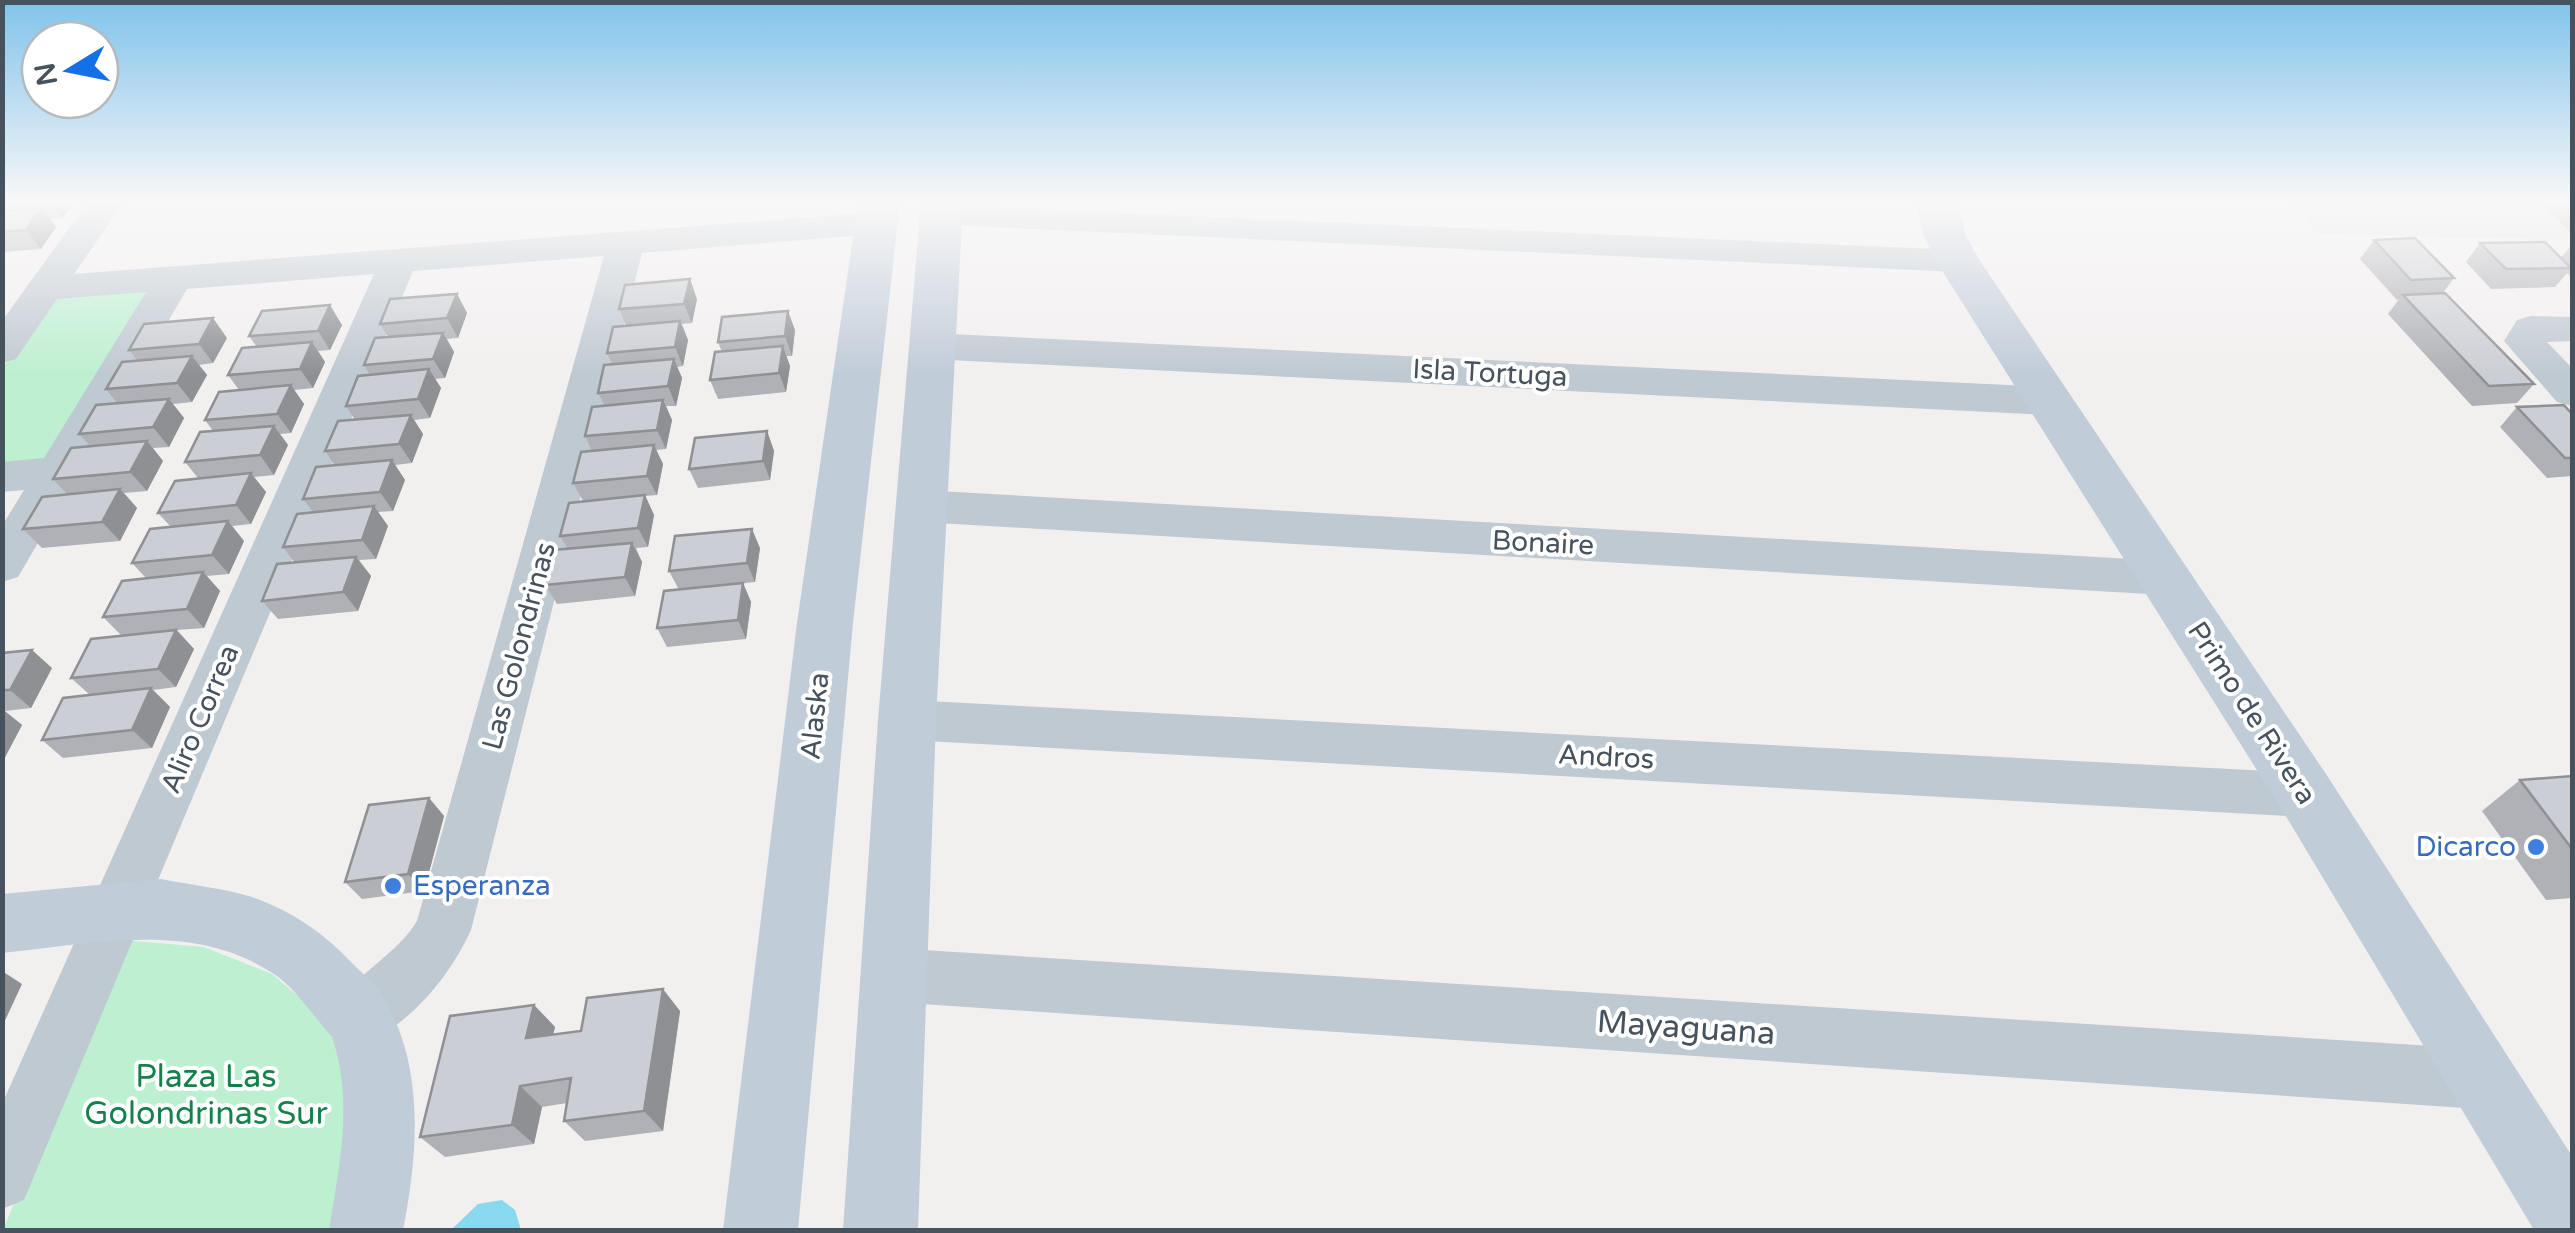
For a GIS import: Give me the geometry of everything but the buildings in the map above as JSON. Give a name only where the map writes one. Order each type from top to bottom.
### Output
[{"type":"street","points":[[8,335],[67,260]]},
{"type":"street","name":"Aliro Correa","points":[[2,1178],[399,260]]},
{"type":"street","points":[[47,288],[405,260]]},
{"type":"street","name":"Las Golondrinas","points":[[359,1018],[425,960],[442,930],[622,260]]},
{"type":"street","name":"Alaska","points":[[760,1230],[823,642],[871,260]]},
{"type":"street","points":[[880,1230],[937,260]]},
{"type":"street","points":[[1929,260],[1958,261]]},
{"type":"street","name":"Primo de Rivera","points":[[1958,261],[2306,795],[2572,1223]]},
{"type":"street","points":[[2,564],[174,278]]},
{"type":"street","points":[[2572,329],[2531,328],[2524,341],[2572,392]]},
{"type":"street","name":"Isla Tortuga","points":[[930,346],[2050,400]]},
{"type":"street","points":[[2,477],[58,472]]},
{"type":"street","name":"Bonaire","points":[[921,506],[2166,578]]},
{"type":"street","name":"Andros","points":[[907,720],[2306,795]]},
{"type":"street","points":[[2,924],[161,908],[246,925],[301,956],[359,1018],[380,1105],[376,1178],[366,1230]]},
{"type":"street","name":"Mayaguana","points":[[892,975],[2480,1079]]},
{"type":"green space","points":[[150,289],[42,467],[3,470],[3,368],[50,297]]},
{"type":"green space","name":"Plaza Las Golondrinas Sur","points":[[123,940],[204,947],[272,974],[314,1010],[349,1063],[356,1161],[336,1230],[3,1230]]},
{"type":"water","points":[[502,1200],[515,1210],[521,1230],[451,1230],[478,1204]]},
{"type":"place","name":"Dicarco","points":[[2536,847]]},
{"type":"place","name":"Esperanza","points":[[393,886]]}]
